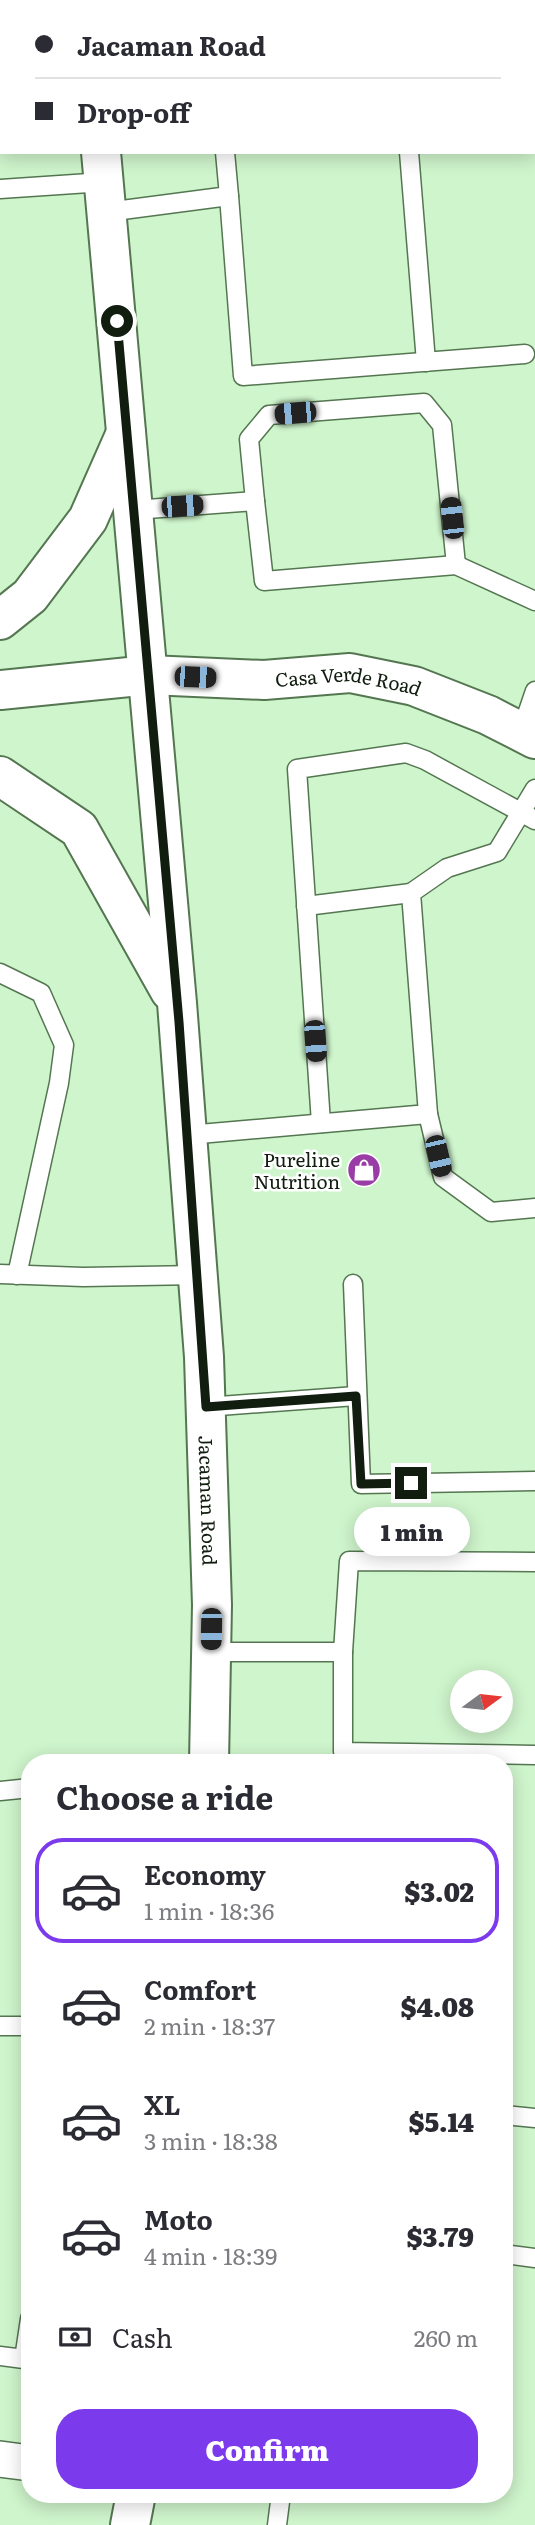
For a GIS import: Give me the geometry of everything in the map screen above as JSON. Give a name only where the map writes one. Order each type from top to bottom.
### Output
[{"type":"main road","name":"Jacaman Road","points":[[104,182],[149,675],[198,1275],[206,1407],[211,1652],[209,1754]]},
{"type":"main road","points":[[0,620],[30,596],[88,519],[127,431]]},
{"type":"main road","name":"Casa Verde Road","points":[[0,690],[149,675],[264,680],[349,673],[414,686],[488,715],[528,736]]},
{"type":"main road","points":[[0,776],[79,829],[177,1003]]},
{"type":"main road","points":[[130,2525],[134,2503]]},
{"type":"street","points":[[0,2459],[21,2462]]},
{"type":"lane","points":[[225,154],[243,376],[524,354]]},
{"type":"lane","points":[[409,154],[426,362]]},
{"type":"lane","points":[[0,189],[104,182],[229,196]]},
{"type":"lane","points":[[456,565],[442,425],[424,403],[269,415],[249,439],[264,581],[456,565],[535,601]]},
{"type":"lane","points":[[134,510],[255,501]]},
{"type":"lane","points":[[528,736],[535,691]]},
{"type":"lane","points":[[321,1123],[296,769],[406,752],[528,816]]},
{"type":"lane","points":[[306,906],[411,893],[447,868],[497,852],[528,816],[535,789]]},
{"type":"lane","points":[[411,893],[428,1114],[443,1177],[491,1212],[535,1208]]},
{"type":"lane","points":[[0,973],[41,993],[64,1045],[59,1083],[8,1275],[198,1275]]},
{"type":"lane","points":[[188,1135],[428,1114]]},
{"type":"lane","points":[[352,1284],[361,1484],[535,1482]]},
{"type":"lane","points":[[206,1407],[356,1396]]},
{"type":"lane","points":[[471,1754],[343,1752],[343,1652],[349,1561],[535,1562]]},
{"type":"lane","points":[[211,1652],[343,1652]]},
{"type":"lane","points":[[513,1755],[535,1755]]},
{"type":"lane","points":[[0,1791],[21,1789]]},
{"type":"lane","points":[[0,2026],[21,2026]]},
{"type":"lane","points":[[513,2116],[535,2118]]},
{"type":"lane","points":[[513,2255],[535,2258]]},
{"type":"lane","points":[[0,2356],[21,2359]]},
{"type":"lane","points":[[277,2525],[280,2503]]},
{"type":"place","name":"Pureline Nutrition","points":[[364,1170]]},
{"type":"route","points":[[117,321],[179,1022],[206,1407],[356,1396],[361,1484],[411,1483]]}]
